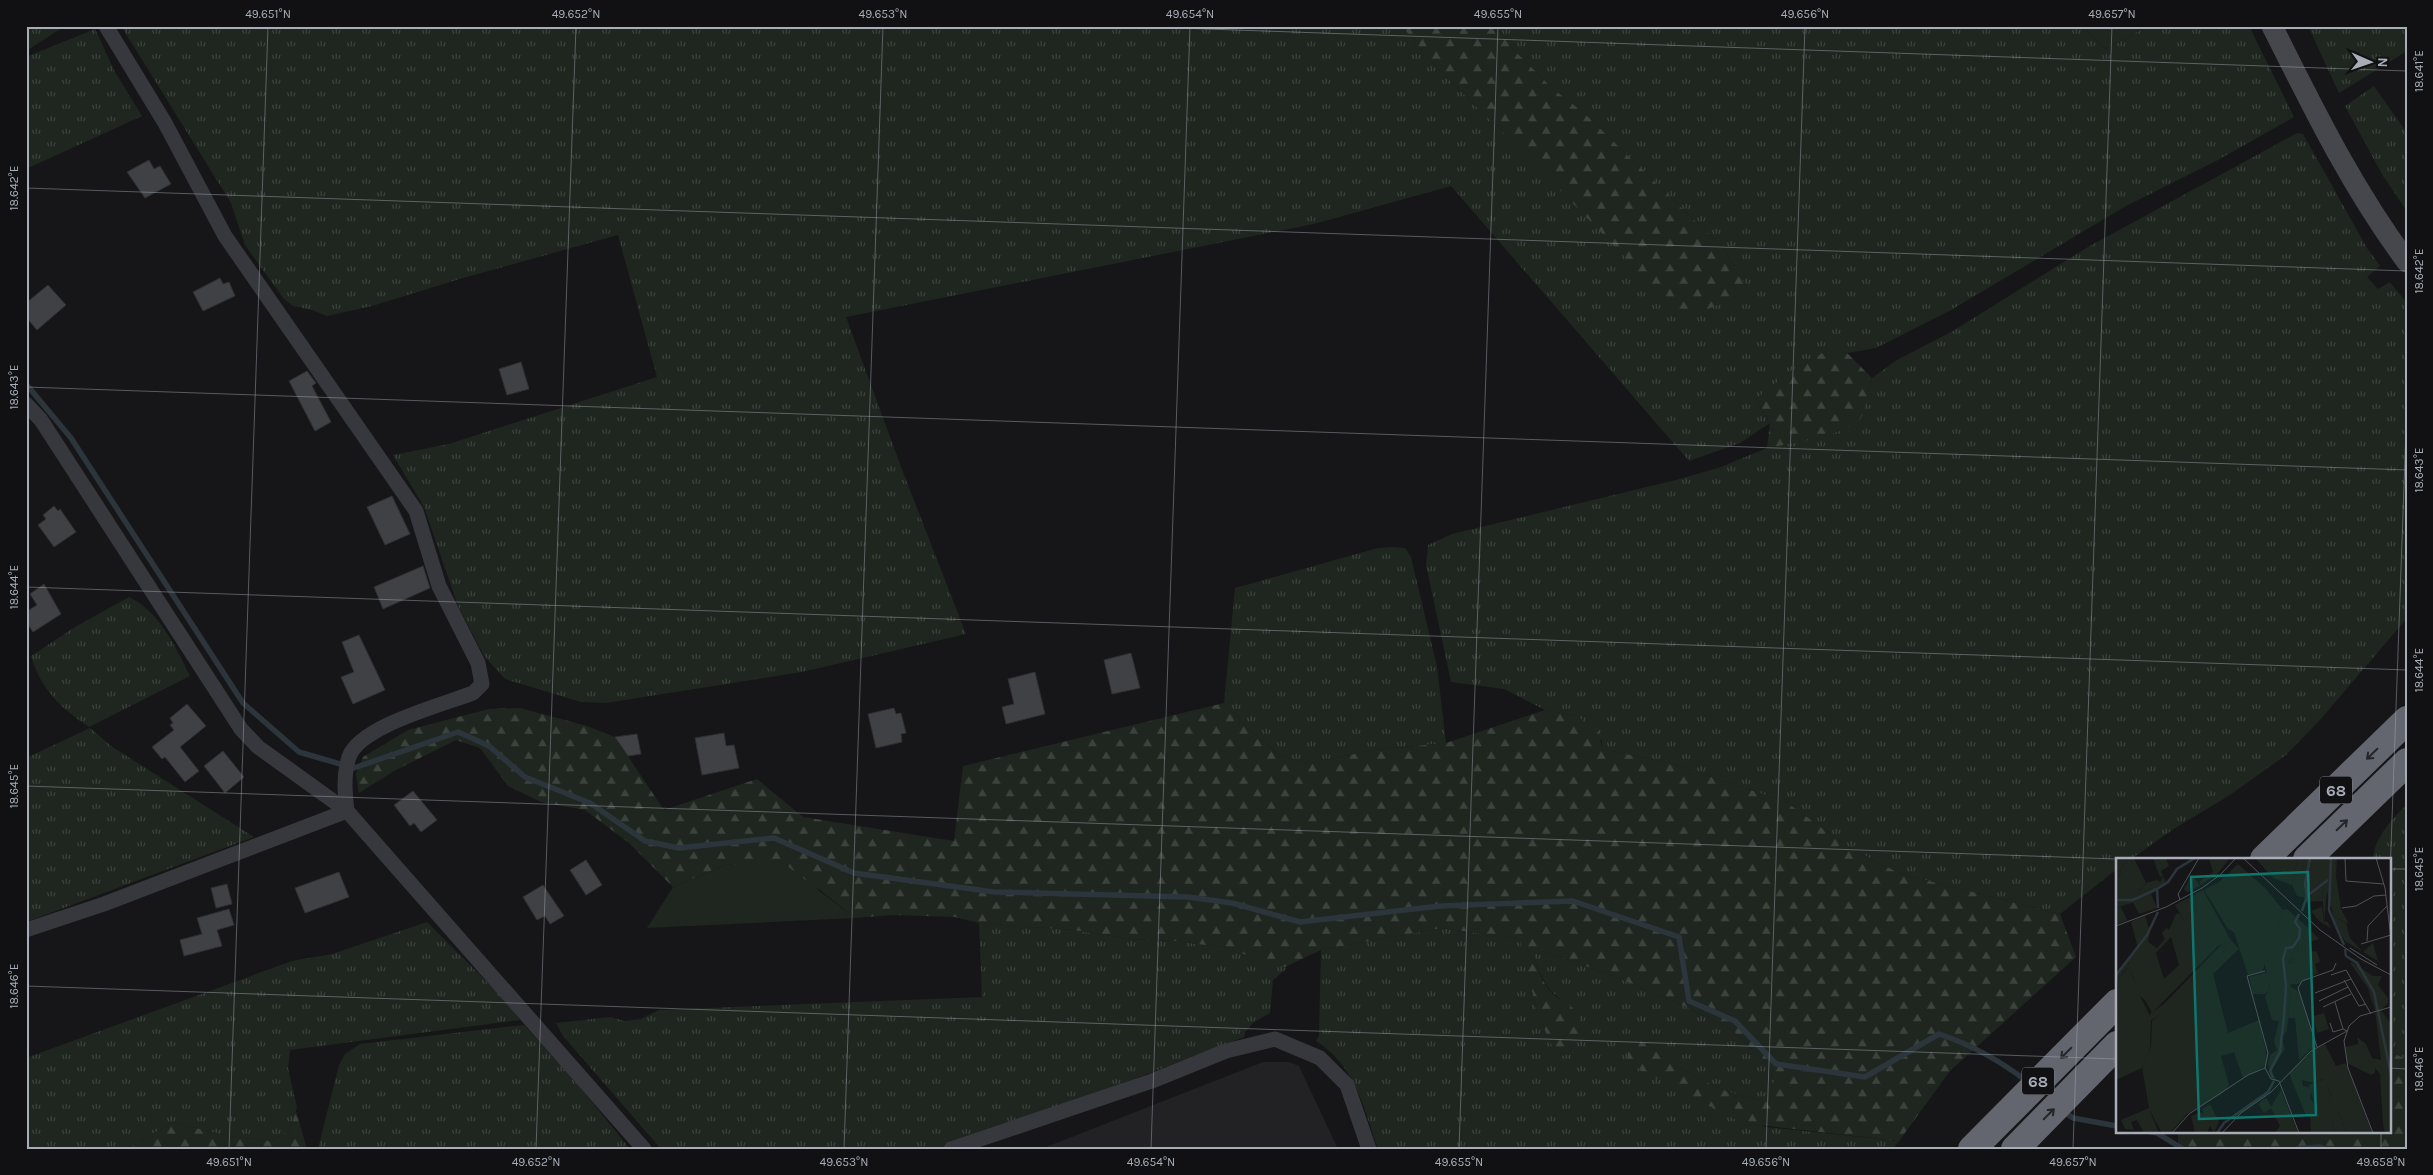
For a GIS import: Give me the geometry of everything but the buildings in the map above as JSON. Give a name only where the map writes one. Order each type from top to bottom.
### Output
[{"type":"highway","name":"68","points":[[2265,858],[2407,720]]},
{"type":"highway","name":"68","points":[[2308,858],[2407,762]]},
{"type":"highway","name":"68","points":[[1974,1146],[2109,1010]]},
{"type":"highway","name":"68","points":[[2014,1149],[2116,1046]]},
{"type":"street","points":[[106,26],[165,123],[225,236],[416,511],[439,586],[478,663],[482,684],[473,692],[386,724],[368,736],[349,756],[344,779],[346,811]]},
{"type":"street","points":[[2272,26],[2343,166],[2367,205],[2407,262]]},
{"type":"street","points":[[26,404],[40,420],[130,555],[241,729],[258,747],[346,811],[644,1149]]},
{"type":"street","points":[[26,930],[104,904],[346,811]]},
{"type":"street","points":[[950,1149],[1152,1081],[1226,1052],[1276,1039],[1320,1058],[1347,1085],[1370,1149]]},
{"type":"shaded area","points":[[1263,1062],[1289,1062],[1299,1066],[1338,1149],[1041,1149]]},
{"type":"green space","points":[[26,26],[65,26],[26,51]]},
{"type":"green space","points":[[121,26],[1402,26],[1431,62],[1526,155],[1749,291],[1723,248],[1584,113],[1552,88],[1514,50],[1495,26],[2083,26],[2103,48],[2109,47],[2148,26],[2249,26],[2294,117],[2216,161],[2126,206],[1951,310],[1876,348],[1847,353],[1826,351],[1793,370],[1756,399],[1770,423],[1740,443],[1689,461],[1451,186],[1314,224],[846,317],[901,467],[966,634],[802,672],[606,703],[581,702],[505,679],[484,656],[458,606],[424,507],[393,455],[449,444],[657,377],[618,235],[463,278],[372,306],[327,316],[312,310],[293,306],[283,298],[245,245],[231,203]]},
{"type":"green space","points":[[1402,26],[1495,26],[1514,50],[1552,88],[1584,113],[1723,248],[1749,291],[1685,319],[1526,155],[1431,62]]},
{"type":"green space","points":[[2083,26],[2148,26],[2109,47],[2103,48]]},
{"type":"green space","points":[[2308,26],[2407,26],[2407,51],[2339,93]]},
{"type":"green space","points":[[95,29],[115,72],[142,116],[26,169],[26,57]]},
{"type":"green space","points":[[2374,86],[2407,133],[2407,211],[2383,176],[2345,106]]},
{"type":"green space","points":[[2297,133],[2303,134],[2367,248],[2380,266],[2367,277],[2378,289],[2390,282],[2407,303],[2407,618],[2320,720],[2286,755],[2230,795],[2175,828],[2132,858],[2116,858],[2116,870],[2060,914],[1901,874],[1850,848],[1786,802],[1673,764],[1602,749],[1602,741],[1577,716],[1545,710],[1504,689],[1451,682],[1426,565],[1428,545],[1452,534],[1676,480],[1721,467],[1767,448],[1840,431],[1861,418],[1872,378],[1897,360],[1953,331],[2088,247]]},
{"type":"green space","points":[[1826,351],[1847,353],[1872,378],[1862,416],[1853,425],[1843,430],[1767,448],[1770,423],[1756,399],[1792,370]]},
{"type":"green space","points":[[1378,548],[1405,548],[1411,557],[1437,667],[1446,743],[1374,750],[1306,764],[1279,755],[1246,727],[1224,703],[1235,588]]},
{"type":"green space","points":[[129,597],[149,611],[166,631],[190,676],[89,727],[53,697],[40,679],[31,656],[75,627]]},
{"type":"green space","points":[[1224,703],[1246,727],[1279,755],[1306,764],[1374,750],[1446,743],[1545,710],[1577,716],[1599,731],[1602,749],[1673,764],[1786,802],[1850,848],[1901,874],[2060,914],[2076,957],[1950,1071],[1899,1141],[1742,1123],[1627,1063],[1629,1042],[1638,1040],[1682,1069],[1711,1085],[1743,1096],[1761,1100],[1771,1093],[1774,1081],[1768,1064],[1731,1029],[1678,1003],[1613,976],[1544,951],[1533,955],[1543,980],[1554,995],[1574,1009],[1580,1024],[1573,1053],[1562,1056],[1555,1053],[1537,1012],[1520,939],[1442,928],[1321,950],[1285,967],[1221,947],[1174,941],[1131,939],[1073,930],[979,923],[955,917],[893,915],[855,918],[819,889],[725,865],[673,887],[629,843],[585,810],[541,802],[508,786],[480,748],[456,740],[394,771],[359,793],[356,774],[363,757],[408,730],[489,709],[520,708],[587,726],[615,737],[664,810],[757,779],[803,817],[954,841],[963,766]]},
{"type":"green space","points":[[90,728],[111,746],[254,837],[26,922],[26,758]]},
{"type":"green space","points":[[2407,804],[2407,1059],[2390,1052],[2390,858],[2373,858],[2377,843],[2390,822]]},
{"type":"green space","points":[[782,862],[855,918],[647,928],[673,887],[725,865]]},
{"type":"green space","points":[[427,922],[510,1005],[520,1020],[290,1050],[288,1068],[297,1107],[289,1131],[271,1141],[227,1136],[173,1122],[127,1149],[26,1149],[26,1058],[292,961],[332,954]]},
{"type":"green space","points":[[979,923],[1073,930],[1130,939],[1174,941],[1221,947],[1284,965],[1286,969],[1273,980],[1270,1013],[1254,1022],[1245,1032],[1244,1037],[969,1142],[939,1149],[661,1149],[563,1036],[556,1023],[611,1017],[624,1021],[641,1019],[659,1010],[982,997]]},
{"type":"green space","points":[[1442,928],[1521,939],[1537,1012],[1575,1010],[1558,998],[1544,981],[1533,955],[1544,951],[1613,976],[1678,1003],[1731,1029],[1768,1064],[1774,1081],[1772,1093],[1761,1100],[1711,1085],[1682,1069],[1638,1040],[1765,1127],[1899,1141],[1893,1149],[1378,1149],[1362,1103],[1349,1075],[1330,1051],[1316,1041],[1319,1035],[1321,950]]},
{"type":"green space","points":[[524,1025],[570,1075],[630,1149],[318,1149],[339,1065],[345,1054],[360,1044]]},
{"type":"green space","points":[[2390,1052],[2407,1059],[2407,1149],[2178,1149],[2178,1132],[2390,1132]]},
{"type":"green space","points":[[296,1111],[307,1149],[127,1149],[173,1122],[227,1136],[271,1141],[289,1131]]},
{"type":"waterway","points":[[26,384],[71,438],[243,703],[299,752],[354,768],[458,732],[489,746],[525,777],[590,803],[645,841],[679,848],[774,838],[854,873],[994,892],[1188,897],[1232,903],[1300,922],[1440,906],[1573,901],[1679,937],[1689,1001],[1735,1021],[1776,1064],[1865,1077],[1939,1034],[1986,1054],[2029,1083]]},
{"type":"waterway","points":[[2063,1111],[2073,1118],[2116,1126]]},
{"type":"waterway","points":[[2152,1132],[2157,1133],[2183,1149]]},
{"type":"waterway","points":[[2297,1149],[2320,1147],[2325,1149]]}]
